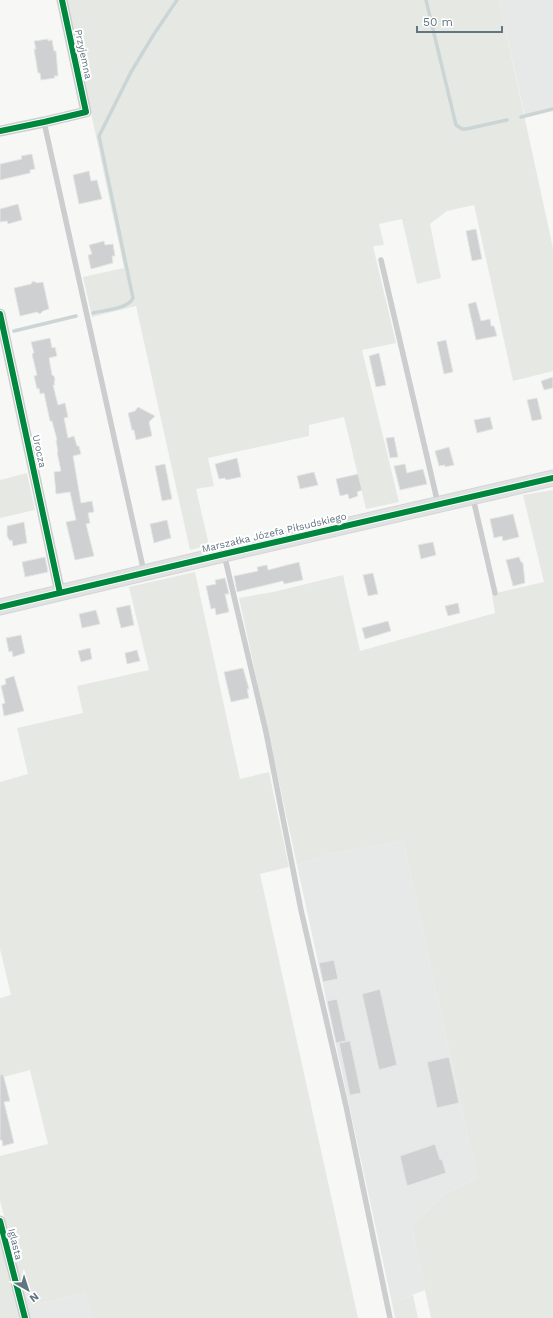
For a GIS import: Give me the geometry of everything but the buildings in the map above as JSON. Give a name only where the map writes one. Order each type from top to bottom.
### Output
[{"type":"street","name":"Przyjemna","points":[[44,122],[86,112],[62,0]]},
{"type":"street","points":[[0,131],[44,122]]},
{"type":"street","name":"Urocza","points":[[0,314],[60,593]]},
{"type":"street","name":"Marszałka Józefa Piłsudskiego","points":[[0,607],[144,572],[553,478]]},
{"type":"street","name":"Iglasta","points":[[0,1221],[25,1318]]},
{"type":"lane","points":[[44,122],[144,572]]},
{"type":"lane","points":[[381,260],[438,505]]},
{"type":"lane","points":[[473,496],[495,593]]},
{"type":"lane","points":[[224,554],[266,732],[301,910],[346,1106],[390,1318]]},
{"type":"shaded area","points":[[67,0],[499,0],[553,248],[553,371],[513,381],[474,205],[447,211],[430,224],[441,278],[417,284],[402,219],[379,224],[384,245],[373,246],[396,343],[362,350],[399,502],[366,509],[344,417],[309,425],[309,436],[208,458],[214,486],[196,489],[209,545],[190,550],[136,306],[92,317],[83,277],[124,268]]},
{"type":"shaded area","points":[[499,0],[553,0],[553,110],[525,117]]},
{"type":"shaded area","points":[[27,473],[35,510],[0,518],[0,480]]},
{"type":"shaded area","points":[[553,490],[553,1318],[431,1318],[411,1226],[446,1193],[477,1178],[403,841],[331,854],[297,865],[239,598],[273,592],[343,575],[360,651],[495,613],[492,594],[544,582],[523,495]]},
{"type":"shaded area","points":[[195,572],[240,779],[269,772],[289,867],[260,874],[358,1318],[92,1318],[85,1293],[26,1307],[0,1200],[0,1156],[48,1144],[30,1070],[0,1078],[0,998],[11,995],[0,949],[0,782],[28,774],[17,728],[83,713],[77,686],[149,670],[129,587]]},
{"type":"shaded area","points":[[403,841],[477,1178],[446,1193],[411,1226],[425,1290],[392,1303],[297,865],[331,854]]},
{"type":"shaded area","points":[[0,1243],[19,1318],[0,1318]]},
{"type":"shaded area","points":[[85,1293],[92,1318],[29,1318],[26,1307]]},
{"type":"shaded area","points":[[413,1295],[418,1318],[395,1318],[392,1303]]},
{"type":"waterway","points":[[93,313],[121,307],[126,305],[133,298],[99,136],[131,72],[177,0]]},
{"type":"waterway","points":[[426,0],[456,125],[462,129],[466,129],[507,120]]},
{"type":"waterway","points":[[521,117],[553,109]]},
{"type":"waterway","points":[[14,331],[76,316]]},
{"type":"cycle path","points":[[0,131],[86,112],[62,0]]},
{"type":"cycle path","points":[[0,314],[60,593]]},
{"type":"cycle path","points":[[0,607],[553,478]]},
{"type":"cycle path","points":[[0,1221],[25,1318]]}]
